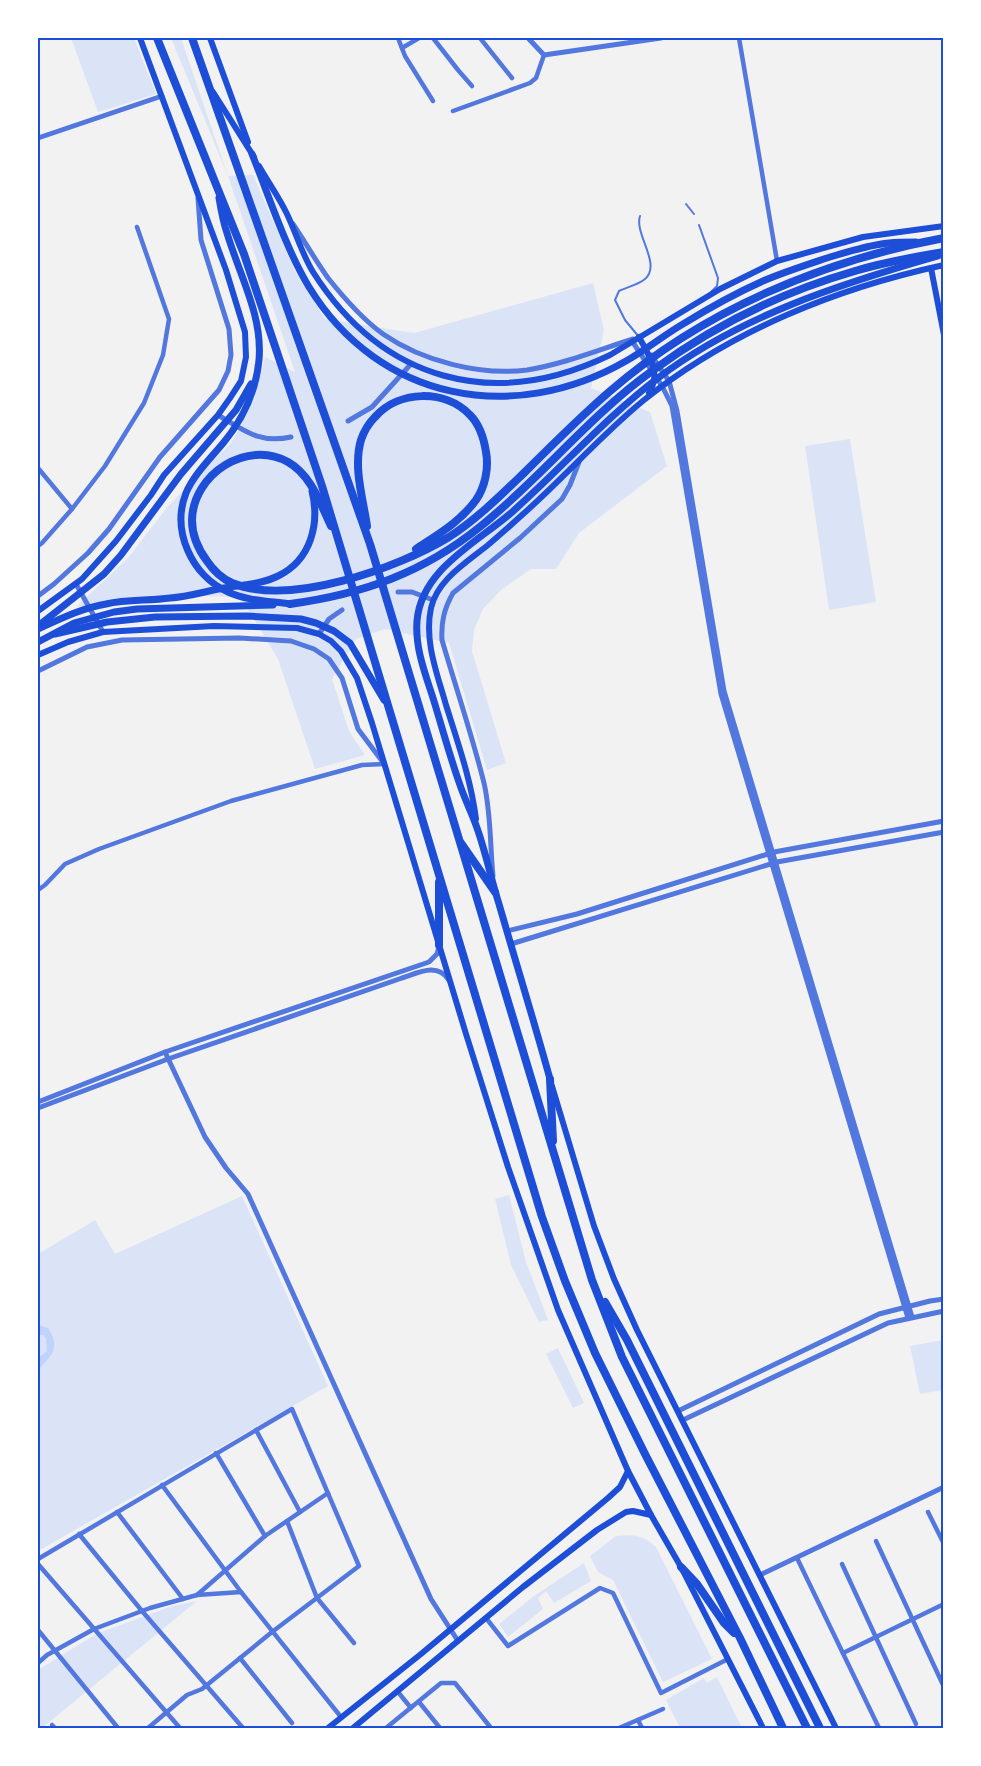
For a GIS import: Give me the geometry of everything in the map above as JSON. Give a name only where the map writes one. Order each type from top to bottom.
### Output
[{"type":"highway","points":[[157,38],[244,254],[322,486],[542,1217],[565,1281],[596,1353],[640,1444],[740,1638],[783,1728]]},
{"type":"highway","points":[[192,38],[370,544],[592,1280],[627,1367],[807,1728]]},
{"type":"highway","points":[[342,549],[304,475],[287,462],[273,456],[257,455],[230,462],[218,469],[203,487],[194,508],[193,533],[198,547],[220,576],[232,583],[262,590],[281,591],[340,581],[386,567],[442,541],[468,523],[499,497],[608,392],[650,358],[704,324],[747,301],[811,274],[944,238]]},
{"type":"highway","points":[[290,604],[361,591],[413,570],[444,552],[480,528],[622,394],[684,348],[728,322],[795,291],[857,270],[944,253]]},
{"type":"highway","points":[[370,544],[359,473],[359,449],[372,420],[387,406],[406,398],[429,396],[450,402],[469,414],[482,434],[487,456],[484,481],[477,499],[457,520],[417,549],[386,567]]},
{"type":"highway","points":[[457,837],[495,892]]},
{"type":"highway","points":[[439,945],[440,872]]},
{"type":"highway","points":[[550,1079],[554,1155]]},
{"type":"highway","points":[[592,1280],[627,1340],[820,1728]]},
{"type":"highway","points":[[681,1567],[697,1584],[724,1623],[740,1638]]},
{"type":"main road","points":[[38,611],[82,579],[116,541],[164,475],[218,415],[241,381],[246,357],[245,332],[226,270],[140,38]]},
{"type":"main road","points":[[210,38],[252,154],[290,249],[309,288],[345,334],[367,352],[390,368],[434,386],[473,395],[520,396],[560,389],[586,381],[627,361],[684,323],[763,281],[858,248],[889,243],[927,241]]},
{"type":"main road","points":[[208,84],[286,212],[312,270],[333,300],[359,329],[393,355],[451,378],[481,383],[508,384],[567,373],[610,355],[703,299],[777,261],[863,237],[944,226]]},
{"type":"main road","points":[[215,181],[226,232],[257,321],[260,351],[253,389],[239,420],[226,440],[203,467],[186,494],[181,520],[183,536],[188,554],[216,586],[229,593],[249,598],[290,604]]},
{"type":"main road","points":[[836,1728],[637,1330],[614,1279],[594,1226],[477,827],[459,782],[418,650],[416,634],[420,605],[425,592],[439,572],[534,492],[607,421],[661,376],[706,346],[793,303],[944,253]]},
{"type":"main road","points":[[477,827],[470,782],[431,654],[429,632],[433,600],[440,589],[453,574],[530,508],[615,424],[669,381],[747,333],[788,314],[831,298],[944,266]]},
{"type":"main road","points":[[931,268],[944,335]]},
{"type":"main road","points":[[636,339],[654,366],[656,376],[651,392],[643,401]]},
{"type":"main road","points":[[38,627],[104,574],[121,555],[181,474],[236,410],[250,385],[259,362]]},
{"type":"main road","points":[[38,627],[107,603],[173,598],[260,582],[278,576],[302,558],[314,530],[315,507],[311,485]]},
{"type":"main road","points":[[38,642],[74,623],[125,610],[290,604]]},
{"type":"main road","points":[[55,634],[106,622],[155,617],[301,618],[334,631],[350,643],[390,709]]},
{"type":"main road","points":[[38,655],[68,642],[103,632],[214,626],[297,628],[319,634],[331,641],[350,663],[357,678],[384,764],[508,1167],[548,1284],[628,1471],[681,1567],[763,1728]]},
{"type":"main road","points":[[328,1728],[608,1498],[620,1487],[628,1471]]},
{"type":"main road","points":[[353,1728],[523,1587],[611,1520],[633,1511],[651,1515]]},
{"type":"street","points":[[398,38],[433,101]]},
{"type":"street","points":[[402,48],[419,38]]},
{"type":"street","points":[[434,38],[472,86]]},
{"type":"street","points":[[480,38],[512,78]]},
{"type":"street","points":[[528,38],[544,55]]},
{"type":"street","points":[[544,55],[661,38]]},
{"type":"street","points":[[739,38],[777,261]]},
{"type":"street","points":[[453,111],[530,82],[536,78],[544,55]]},
{"type":"street","points":[[38,138],[162,96]]},
{"type":"street","points":[[38,596],[88,553],[102,537],[160,457],[219,390],[228,371],[231,355],[229,328],[201,240],[198,193]]},
{"type":"street","points":[[286,212],[328,277],[354,308],[383,334],[417,352],[456,366],[488,371],[525,370],[563,363],[636,339],[669,381],[679,420],[724,691],[910,1317]]},
{"type":"street","points":[[38,546],[72,509],[105,466],[144,403],[163,355],[169,319],[137,227]]},
{"type":"street","points":[[348,421],[372,407],[411,364]]},
{"type":"street","points":[[656,376],[672,406],[717,677],[772,853]]},
{"type":"street","points":[[218,415],[246,432],[266,439],[278,440],[291,437]]},
{"type":"street","points":[[495,892],[490,852],[489,811],[484,784],[442,640],[442,621],[447,602],[453,593],[520,538],[562,499],[579,460]]},
{"type":"street","points":[[38,468],[72,509]]},
{"type":"street","points":[[76,584],[103,632]]},
{"type":"street","points":[[398,592],[412,592],[433,600]]},
{"type":"street","points":[[319,634],[329,619],[342,610]]},
{"type":"street","points":[[38,671],[87,647],[122,640],[239,638],[291,641],[314,649],[329,659],[342,678],[358,729],[384,764]]},
{"type":"street","points":[[38,890],[65,864],[99,849],[231,801],[362,765],[384,764]]},
{"type":"street","points":[[507,931],[577,914],[772,853],[944,821]]},
{"type":"street","points":[[511,944],[774,862],[944,832]]},
{"type":"street","points":[[38,1102],[165,1052],[429,962],[437,954],[439,945]]},
{"type":"street","points":[[38,1108],[168,1059],[428,970],[440,971],[446,975],[452,985]]},
{"type":"street","points":[[165,1052],[205,1137],[226,1168],[248,1194],[431,1599],[458,1641]]},
{"type":"street","points":[[678,1411],[879,1314],[944,1299]]},
{"type":"street","points":[[683,1420],[888,1323],[944,1311]]},
{"type":"street","points":[[38,1559],[292,1409],[359,1566],[272,1632],[207,1686],[186,1695],[148,1728]]},
{"type":"street","points":[[256,1430],[300,1512]]},
{"type":"street","points":[[216,1454],[265,1536]]},
{"type":"street","points":[[162,1485],[241,1592],[341,1718]]},
{"type":"street","points":[[760,1575],[944,1487]]},
{"type":"street","points":[[197,1595],[265,1536],[328,1493]]},
{"type":"street","points":[[117,1512],[183,1599]]},
{"type":"street","points":[[928,1512],[944,1544]]},
{"type":"street","points":[[287,1521],[317,1598],[354,1643]]},
{"type":"street","points":[[79,1534],[141,1611],[243,1728]]},
{"type":"street","points":[[876,1541],[944,1687]]},
{"type":"street","points":[[796,1558],[879,1728]]},
{"type":"street","points":[[38,1564],[180,1728]]},
{"type":"street","points":[[842,1564],[916,1724]]},
{"type":"street","points":[[486,1618],[508,1646],[600,1588],[612,1593],[661,1693],[728,1659]]},
{"type":"street","points":[[38,1663],[94,1629],[141,1611],[197,1595],[241,1592]]},
{"type":"street","points":[[843,1653],[944,1604]]},
{"type":"street","points":[[38,1630],[118,1728]]},
{"type":"street","points":[[240,1658],[292,1723]]},
{"type":"street","points":[[386,1728],[441,1683],[455,1683],[491,1728]]},
{"type":"street","points":[[398,1692],[411,1708]]},
{"type":"street","points":[[419,1702],[440,1728]]},
{"type":"street","points":[[619,1728],[663,1709]]},
{"type":"street","points":[[638,1720],[642,1728]]},
{"type":"lane","points":[[686,204],[694,214]]},
{"type":"lane","points":[[636,339],[615,300],[619,291],[643,280],[651,270],[649,255],[639,224],[640,216]]},
{"type":"lane","points":[[699,225],[718,282],[717,286],[703,299]]},
{"type":"shaded area","points":[[71,38],[134,38],[156,94],[98,112]]},
{"type":"shaded area","points":[[171,38],[181,38],[228,176]]},
{"type":"shaded area","points":[[253,175],[296,273],[325,319],[414,333],[593,283],[604,330],[591,388],[650,412],[667,466],[579,533],[556,569],[531,569],[501,590],[483,609],[474,630],[472,651],[506,763],[487,770],[449,643],[385,629],[356,639],[332,679],[349,731],[365,755],[315,769],[278,659],[240,597],[154,595],[76,607],[128,558],[169,505],[231,443],[255,396],[265,357],[295,372],[228,176]]},
{"type":"shaded area","points":[[850,439],[876,602],[829,610],[805,446]]},
{"type":"shaded area","points":[[509,1195],[526,1262],[548,1320],[539,1322],[511,1265],[495,1199]]},
{"type":"shaded area","points":[[242,1196],[328,1386],[38,1551],[38,1254],[95,1220],[115,1254]]},
{"type":"shaded area","points":[[943,1340],[943,1390],[920,1394],[910,1346]]},
{"type":"shaded area","points":[[558,1348],[584,1403],[573,1408],[546,1354]]},
{"type":"shaded area","points":[[630,1535],[644,1538],[656,1547],[712,1659],[663,1682],[613,1580],[598,1572],[590,1556],[616,1536]]},
{"type":"shaded area","points":[[584,1563],[591,1581],[554,1603],[546,1591],[538,1598],[543,1609],[508,1637],[499,1624],[534,1596]]},
{"type":"shaded area","points":[[197,1601],[42,1728],[38,1728],[38,1670],[96,1634],[172,1606]]},
{"type":"shaded area","points":[[717,1677],[742,1728],[680,1728],[666,1700],[704,1678],[707,1683]]},
{"type":"water","points":[[38,1325],[48,1328],[54,1346],[51,1355],[38,1370],[38,1356],[47,1351],[46,1338],[38,1335]]}]
